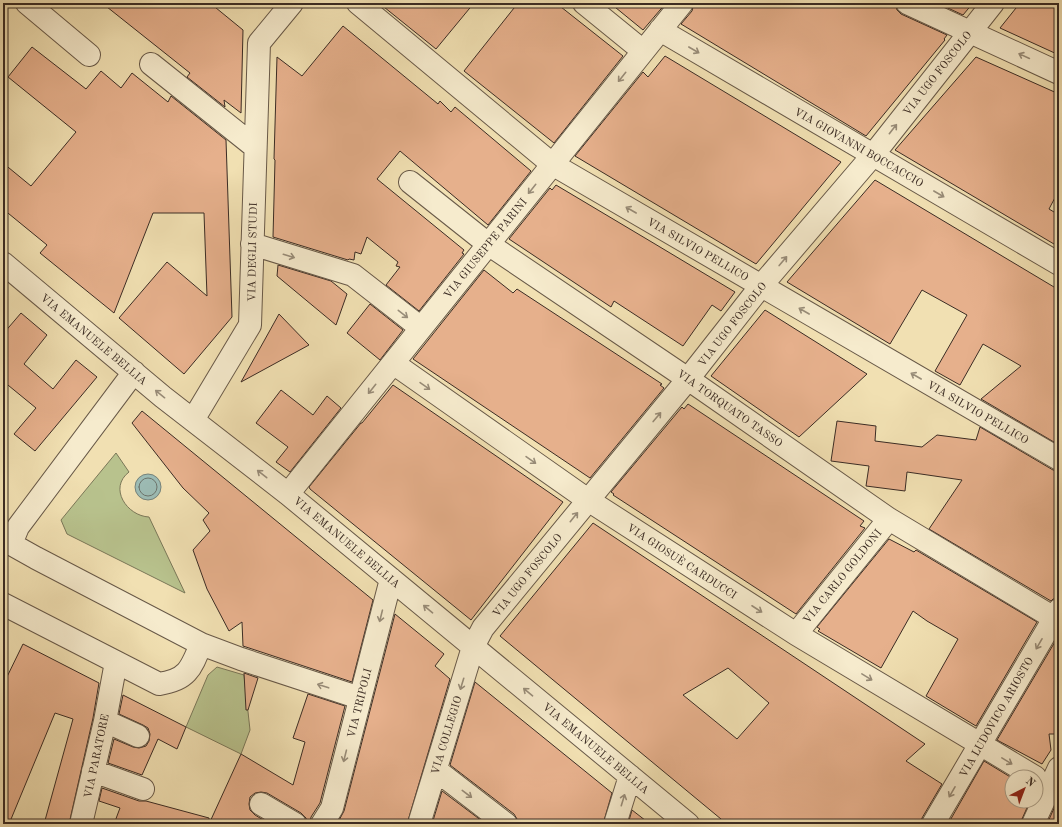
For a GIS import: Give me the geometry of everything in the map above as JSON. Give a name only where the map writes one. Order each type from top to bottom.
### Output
[{"type":"street","points":[[27,3],[89,55]]},
{"type":"street","name":"VIA DEGLI STUDI","points":[[193,420],[250,325],[259,43],[292,3]]},
{"type":"street","name":"VIA SILVIO PELLICO","points":[[358,3],[552,164],[1059,459]]},
{"type":"street","points":[[584,3],[643,51]]},
{"type":"street","name":"VIA GIUSEPPE PARINI","points":[[288,494],[682,3]]},
{"type":"street","points":[[907,3],[1059,72]]},
{"type":"street","name":"VIA UGO FOSCOLO","points":[[473,647],[483,628],[688,379],[761,286],[872,155],[993,3]]},
{"type":"street","name":"VIA GIOVANNI BOCCACCIO","points":[[660,30],[1059,264]]},
{"type":"street","points":[[151,64],[255,147]]},
{"type":"street","name":"VIA TORQUATO TASSO","points":[[410,182],[488,244],[688,379],[889,518],[1057,617]]},
{"type":"street","points":[[252,244],[353,274],[421,328]]},
{"type":"street","name":"VIA EMANUELE BELLIA","points":[[3,264],[193,420],[288,494],[688,824]]},
{"type":"street","name":"VIA GIOSUÈ CARDUCCI","points":[[393,363],[588,500],[796,634],[980,744],[1048,780]]},
{"type":"street","points":[[134,372],[18,526],[7,544],[201,644],[241,659],[360,698]]},
{"type":"street","name":"VIA CARLO GOLDONI","points":[[796,634],[889,518]]},
{"type":"street","name":"VIA TRIPOLI","points":[[322,824],[332,808],[391,579]]},
{"type":"street","points":[[3,604],[159,684],[173,682],[186,673],[195,660],[201,644]]},
{"type":"street","name":"VIA LUDOVICO ARIOSTO","points":[[934,824],[980,744],[1057,617]]},
{"type":"street","name":"VIA COLLEGIO","points":[[420,824],[473,647]]},
{"type":"street","name":"VIA PARATORE","points":[[82,824],[116,662]]},
{"type":"street","points":[[104,721],[138,736]]},
{"type":"street","points":[[436,770],[506,824]]},
{"type":"street","points":[[93,771],[143,789]]},
{"type":"street","points":[[615,824],[630,776]]},
{"type":"street","points":[[1033,824],[1048,780]]},
{"type":"street","points":[[261,804],[295,824]]},
{"type":"green space","points":[[116,453],[129,472],[123,478],[120,486],[120,493],[123,500],[127,507],[134,512],[149,517],[185,593],[67,534],[61,520]]},
{"type":"green space","points":[[217,667],[244,675],[250,730],[241,754],[186,727],[208,675]]},
{"type":"water","points":[[148,474],[158,477],[161,487],[158,497],[148,500],[138,497],[135,487],[138,477]]},
{"type":"building","points":[[102,3],[210,3],[243,30],[241,113],[224,100],[225,107],[187,77],[190,73]]},
{"type":"building","points":[[379,3],[474,3],[436,49]]},
{"type":"building","points":[[518,3],[556,3],[623,56],[554,143],[464,71]]},
{"type":"building","points":[[610,3],[666,3],[643,30]]},
{"type":"building","points":[[694,3],[895,3],[897,10],[901,14],[947,35],[944,39],[945,40],[866,136],[681,24],[692,11]]},
{"type":"building","points":[[937,3],[973,3],[963,15]]},
{"type":"building","points":[[1020,3],[1059,3],[1059,55],[1000,28]]},
{"type":"building","points":[[343,26],[438,104],[440,101],[451,112],[455,107],[531,171],[488,225],[400,151],[377,179],[464,250],[462,253],[464,254],[419,311],[386,285],[400,267],[396,266],[398,262],[367,237],[361,254],[355,252],[354,260],[348,260],[273,237],[277,57],[302,76]]},
{"type":"building","points":[[32,47],[86,89],[101,71],[121,88],[132,73],[168,102],[171,96],[226,140],[232,317],[184,374],[119,318],[167,262],[207,296],[204,213],[153,213],[114,313],[40,253],[47,245],[3,209],[3,163],[31,186],[76,132],[8,77]]},
{"type":"building","points":[[665,56],[841,162],[756,264],[575,156],[643,72],[648,77]]},
{"type":"building","points":[[976,57],[1059,94],[1059,190],[1049,209],[1059,215],[1059,247],[895,150]]},
{"type":"building","points":[[875,180],[1059,290],[1059,445],[981,399],[1021,366],[983,344],[960,385],[935,371],[967,315],[922,290],[890,344],[787,282]]},
{"type":"building","points":[[556,185],[735,292],[721,311],[712,305],[683,346],[614,301],[611,307],[509,239],[550,188],[552,190]]},
{"type":"building","points":[[278,265],[331,281],[347,294],[336,325],[277,276]]},
{"type":"building","points":[[484,270],[513,293],[517,289],[662,384],[660,385],[664,388],[590,478],[413,359]]},
{"type":"building","points":[[370,304],[403,330],[380,360],[347,333]]},
{"type":"building","points":[[765,310],[867,374],[799,437],[711,376]]},
{"type":"building","points":[[21,313],[47,335],[24,364],[53,389],[76,360],[97,377],[35,451],[14,434],[36,408],[3,381],[3,334]]},
{"type":"building","points":[[279,314],[309,345],[241,382],[264,341]]},
{"type":"building","points":[[393,385],[563,502],[471,620],[309,487]]},
{"type":"building","points":[[281,390],[313,415],[327,396],[341,408],[290,472],[276,462],[288,447],[256,423]]},
{"type":"building","points":[[688,404],[864,521],[860,526],[865,528],[796,614],[613,495],[614,494],[611,492],[682,407],[684,409]]},
{"type":"building","points":[[142,411],[373,600],[352,682],[243,646],[242,622],[229,631],[207,589],[193,550],[210,531],[203,520],[209,513],[183,488],[132,423]]},
{"type":"building","points":[[837,421],[876,426],[875,441],[922,447],[937,435],[976,440],[980,427],[1053,470],[1059,471],[1059,598],[1051,601],[929,529],[962,480],[907,472],[905,491],[866,486],[869,466],[831,461]]},
{"type":"building","points":[[593,523],[925,744],[906,761],[942,784],[922,818],[921,824],[727,824],[500,636]],"holes":[[[728,668],[769,703],[737,739],[683,695]]]},
{"type":"building","points":[[889,539],[914,552],[916,550],[1037,622],[976,726],[926,696],[958,639],[913,611],[881,668],[818,631],[820,629],[817,627]]},
{"type":"building","points":[[395,614],[444,654],[435,666],[450,679],[407,824],[337,824],[344,811]]},
{"type":"building","points":[[1059,635],[1059,734],[1049,734],[1051,750],[1042,764],[997,740]]},
{"type":"building","points":[[23,644],[99,683],[93,718],[69,824],[44,824],[73,719],[55,713],[9,824],[3,824],[3,685]]},
{"type":"building","points":[[244,673],[258,678],[248,710],[246,710]]},
{"type":"building","points":[[475,682],[612,793],[603,824],[518,824],[514,814],[450,765]]},
{"type":"building","points":[[308,694],[345,706],[320,803],[311,817],[310,824],[307,824],[306,818],[301,813],[267,793],[261,792],[255,793],[250,797],[250,810],[255,815],[270,824],[209,824],[241,754],[293,785],[305,742],[293,738]]},
{"type":"building","points":[[123,695],[186,727],[177,749],[158,739],[142,775],[108,763],[114,739],[139,748],[146,746],[149,741],[150,734],[148,728],[119,714]]},
{"type":"building","points":[[984,761],[1004,773],[1004,809],[1026,809],[1021,824],[948,824]]},
{"type":"building","points":[[102,788],[139,801],[146,801],[209,818],[209,824],[114,824],[120,808],[99,801]]},
{"type":"building","points":[[442,791],[486,824],[432,824]]},
{"type":"building","points":[[1055,806],[1059,808],[1059,824],[1047,824]]},
{"type":"building","points":[[632,810],[650,824],[628,824]]}]
